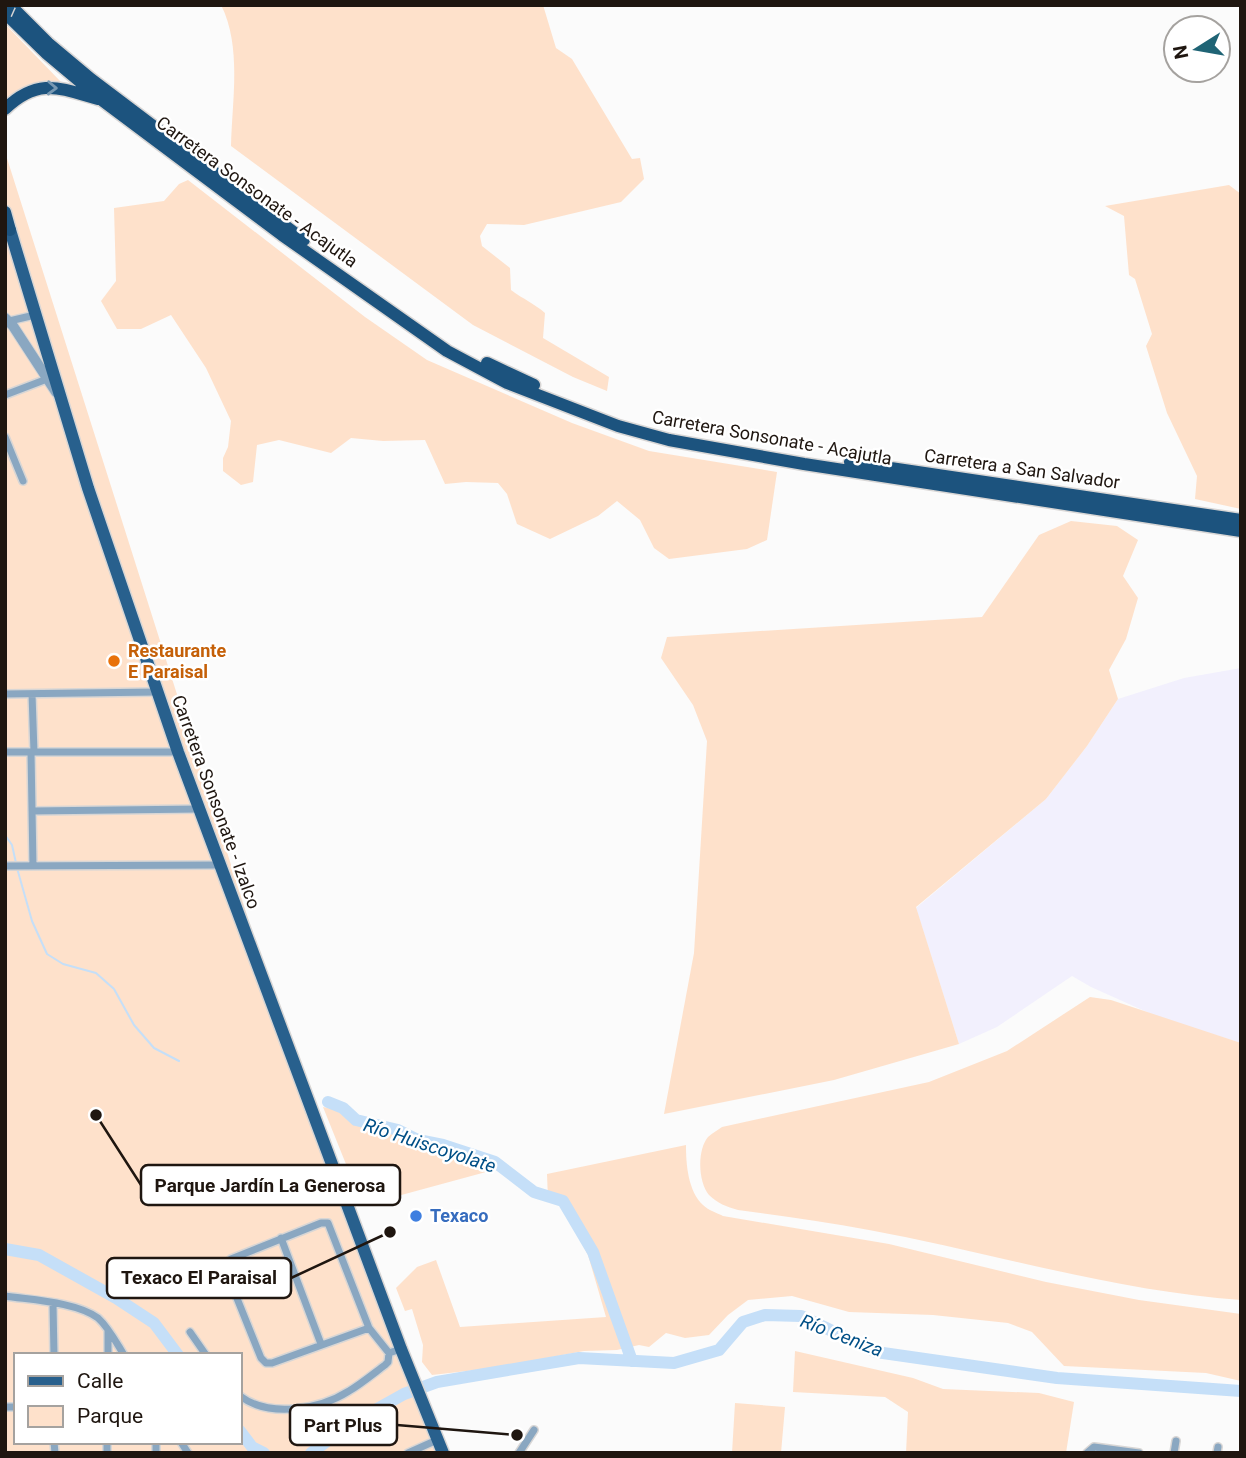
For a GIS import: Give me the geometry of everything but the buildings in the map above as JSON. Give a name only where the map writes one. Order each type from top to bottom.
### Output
[{"type":"highway","points":[[5,13],[9,5]]},
{"type":"highway","name":"Carretera a San Salvador","points":[[9,5],[91,79],[381,297],[456,347],[548,391],[648,426],[745,446],[1241,520]]},
{"type":"highway","name":"Carretera Sonsonate - Acajutla","points":[[5,13],[47,54],[103,101],[282,235],[447,351],[507,383],[618,426],[706,447],[1241,531]]},
{"type":"highway","points":[[5,109],[24,94],[51,86],[103,101]]},
{"type":"main road","name":"Carretera Sonsonate - Izalco","points":[[6,220],[116,573],[178,752],[395,1351],[413,1378],[438,1440]]},
{"type":"main road","points":[[438,1440],[443,1453]]},
{"type":"street","points":[[35,315],[7,321],[59,396]]},
{"type":"street","points":[[5,395],[47,379]]},
{"type":"street","points":[[5,438],[7,450],[23,481]]},
{"type":"street","points":[[5,694],[157,692]]},
{"type":"street","points":[[29,866],[32,694]]},
{"type":"street","points":[[5,752],[178,752]]},
{"type":"street","points":[[32,811],[199,809]]},
{"type":"street","points":[[7,866],[220,865]]},
{"type":"street","points":[[242,1397],[250,1403],[275,1410],[292,1410],[333,1399],[348,1392],[385,1365],[395,1351],[369,1328],[328,1223],[321,1223],[231,1259],[226,1264],[226,1271],[261,1358],[266,1363],[369,1328]]},
{"type":"street","points":[[281,1238],[321,1344]]},
{"type":"street","points":[[5,1296],[90,1313],[108,1329],[123,1353]]},
{"type":"street","points":[[53,1304],[54,1353]]},
{"type":"street","points":[[108,1329],[108,1353]]},
{"type":"street","points":[[190,1332],[205,1353]]},
{"type":"street","points":[[519,1453],[534,1430]]},
{"type":"street","points":[[408,1453],[438,1440]]},
{"type":"street","points":[[1174,1453],[1176,1441]]},
{"type":"street","points":[[1090,1450],[1134,1452]]},
{"type":"shaded area","points":[[1241,668],[1241,1043],[1158,1017],[1072,976],[997,1027],[959,1044],[916,908],[1046,799],[1087,746],[1118,699],[1184,678]]},
{"type":"green space","points":[[221,5],[543,5],[556,48],[572,59],[632,159],[640,158],[644,179],[621,202],[524,225],[487,224],[480,236],[482,246],[510,268],[511,290],[545,313],[543,338],[609,377],[607,391],[573,377],[473,325],[231,146],[234,56],[228,21]]},
{"type":"green space","points":[[6,25],[61,82],[31,85],[5,101]]},
{"type":"green space","points":[[5,152],[279,1016],[448,1453],[5,1453]]},
{"type":"green space","points":[[188,180],[365,317],[427,360],[572,423],[649,451],[777,472],[767,540],[747,549],[669,559],[654,548],[640,520],[617,501],[598,516],[550,539],[517,524],[507,494],[498,483],[445,484],[425,440],[383,441],[351,438],[331,453],[279,440],[257,445],[253,482],[241,485],[223,471],[231,421],[206,368],[171,315],[141,329],[117,329],[101,301],[116,281],[114,208],[164,201],[179,184]]},
{"type":"green space","points":[[1229,185],[1241,194],[1241,509],[1195,499],[1197,476],[1167,413],[1146,346],[1152,334],[1135,279],[1129,275],[1124,216],[1105,206]]},
{"type":"green space","points":[[1071,521],[1117,526],[1138,540],[1123,576],[1138,598],[1126,639],[1109,670],[1118,699],[1087,746],[1046,799],[916,907],[959,1044],[834,1080],[664,1114],[694,953],[707,741],[693,705],[661,658],[667,637],[982,617],[1039,535]]},
{"type":"green space","points":[[1090,997],[1111,1000],[1241,1043],[1241,1300],[1101,1280],[869,1230],[738,1210],[715,1200],[705,1189],[701,1174],[702,1150],[708,1137],[722,1127],[929,1082],[1007,1051]]},
{"type":"green space","points":[[323,1107],[342,1111],[355,1123],[397,1132],[417,1142],[442,1146],[497,1169],[383,1200],[369,1202],[360,1199]]},
{"type":"green space","points":[[686,1145],[687,1169],[694,1192],[705,1207],[723,1216],[889,1244],[1046,1282],[1139,1300],[1241,1314],[1241,1381],[1206,1373],[1064,1366],[1032,1332],[1008,1323],[933,1315],[849,1312],[792,1296],[748,1300],[728,1315],[709,1335],[685,1338],[666,1333],[649,1347],[639,1345],[617,1350],[584,1351],[493,1368],[432,1375],[422,1362],[423,1345],[412,1309],[405,1311],[396,1288],[417,1267],[436,1260],[460,1327],[606,1317],[588,1255],[561,1204],[548,1200],[547,1174]]},
{"type":"green space","points":[[795,1351],[913,1378],[943,1389],[1039,1393],[1074,1402],[1066,1453],[906,1453],[908,1412],[885,1397],[793,1392]]},
{"type":"green space","points":[[735,1403],[785,1407],[781,1453],[732,1453]]},
{"type":"waterway","name":"Río Huiscoyolate","points":[[5,835],[12,845],[16,863]]},
{"type":"waterway","name":"Río Huiscoyolate","points":[[17,868],[32,921],[47,954],[63,964],[96,973],[114,989],[134,1025],[154,1048],[179,1061]]},
{"type":"waterway","name":"Río Huiscoyolate","points":[[328,1102],[343,1108],[356,1120],[398,1130],[418,1140],[495,1162],[534,1192],[563,1201],[593,1252],[632,1361]]},
{"type":"waterway","name":"Río Ceniza","points":[[5,1249],[39,1255],[116,1298],[154,1323],[176,1353]]},
{"type":"waterway","name":"Río Ceniza","points":[[311,1453],[352,1423],[404,1394],[437,1382],[579,1358],[674,1363],[719,1350],[743,1322],[765,1315],[801,1316],[876,1352],[1057,1378],[1241,1391]]},
{"type":"waterway","name":"Río Ceniza","points":[[242,1434],[252,1447],[264,1453]]},
{"type":"place","name":"Restaurante E Paraisal","points":[[114,661]]},
{"type":"place","name":"Parque Jardín La Generosa","points":[[96,1115]]},
{"type":"place","name":"Texaco","points":[[416,1216]]},
{"type":"place","name":"Texaco El Paraisal","points":[[390,1232]]},
{"type":"place","name":"Part Plus","points":[[517,1435]]}]
